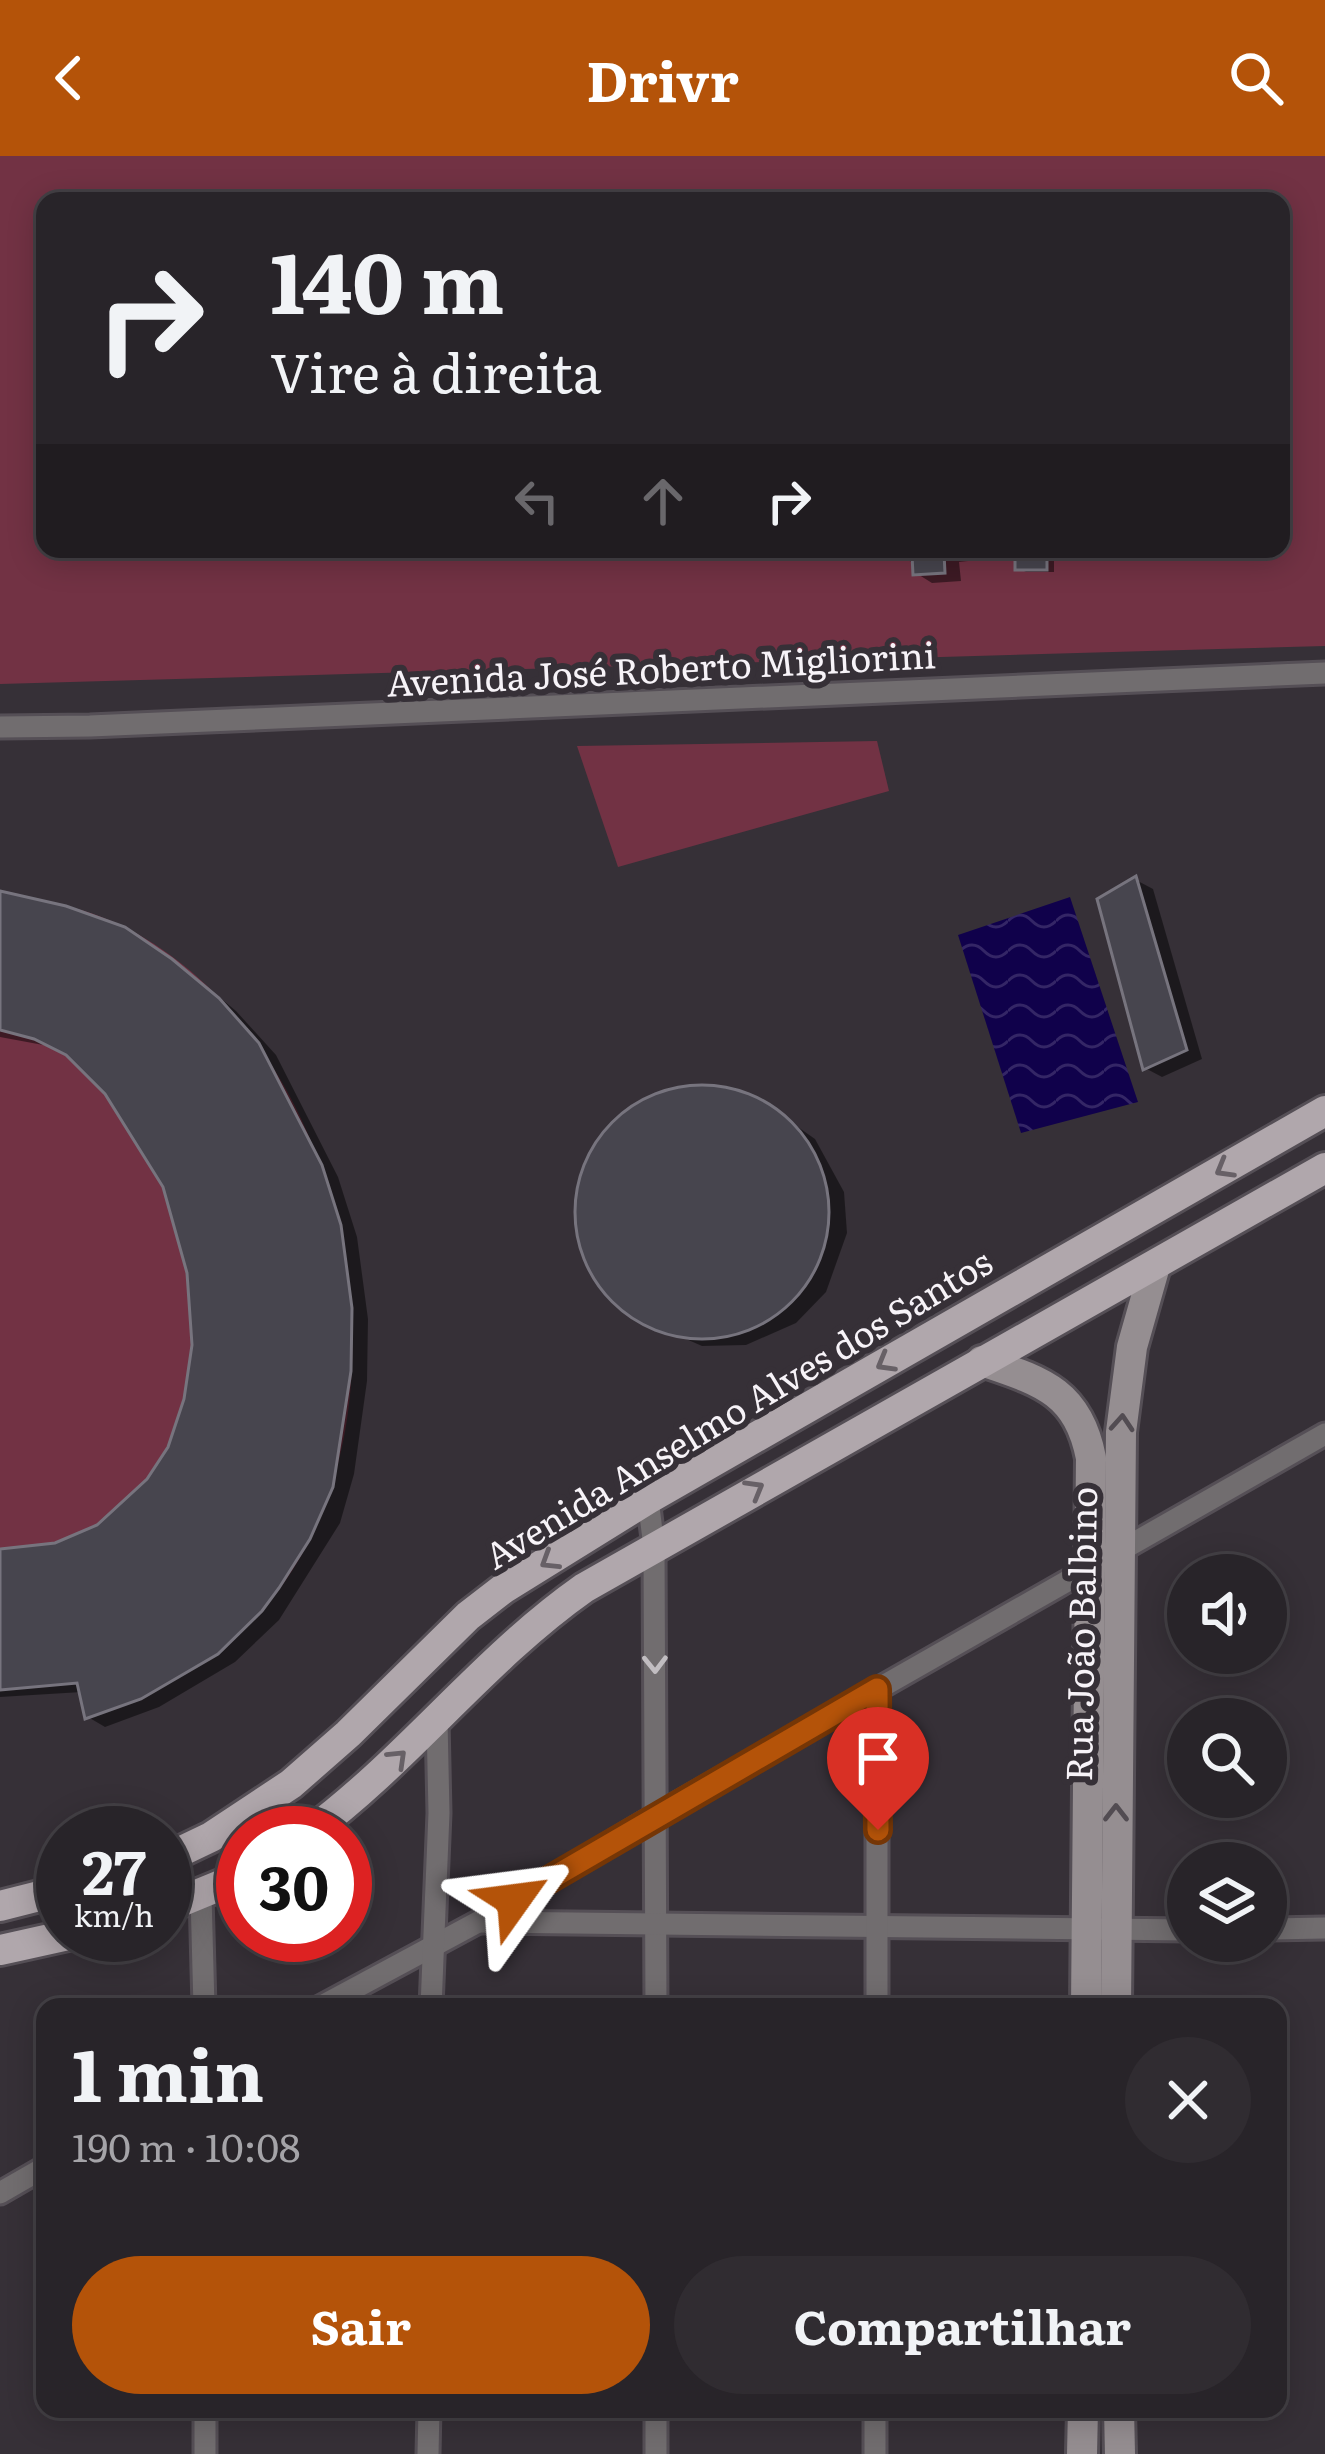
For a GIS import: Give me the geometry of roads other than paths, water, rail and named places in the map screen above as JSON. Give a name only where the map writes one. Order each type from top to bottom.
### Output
[{"type":"main road","name":"Avenida Anselmo Alves dos Santos","points":[[192,1844],[250,1813],[290,1784],[488,1599],[648,1499],[1325,1111]]},
{"type":"main road","points":[[343,1806],[551,1610],[654,1547],[1325,1168]]},
{"type":"main road","name":"Rua João Balbino","points":[[1088,1998],[1101,1931],[1125,1385],[1155,1266]]},
{"type":"main road","name":"Rua João Balbino","points":[[982,1361],[1051,1388],[1076,1413],[1091,1458],[1101,1931],[1114,1998]]},
{"type":"main road","points":[[192,1898],[216,1888]]},
{"type":"main road","points":[[0,1906],[36,1897]]},
{"type":"main road","points":[[0,1950],[36,1942]]},
{"type":"main road","points":[[1082,2454],[1083,2418]]},
{"type":"main road","points":[[1119,2418],[1120,2454]]},
{"type":"street","name":"Avenida José Roberto Migliorini","points":[[0,727],[90,727],[1325,673]]},
{"type":"street","points":[[336,1998],[478,1922],[656,1815],[1325,1434]]},
{"type":"street","points":[[648,1499],[654,1547],[656,1998]]},
{"type":"street","points":[[877,1689],[877,1998]]},
{"type":"street","points":[[431,1998],[439,1813],[437,1720]]},
{"type":"street","points":[[201,1895],[204,1998]]},
{"type":"street","points":[[478,1922],[1167,1930]]},
{"type":"street","points":[[1287,1929],[1325,1928]]},
{"type":"street","points":[[0,2193],[36,2172]]},
{"type":"street","points":[[205,2418],[205,2454]]},
{"type":"street","points":[[428,2418],[428,2454]]},
{"type":"street","points":[[656,2418],[656,2454]]},
{"type":"street","points":[[875,2418],[875,2454]]},
{"type":"water","points":[[1070,897],[1138,1102],[1021,1133],[958,935]]}]
